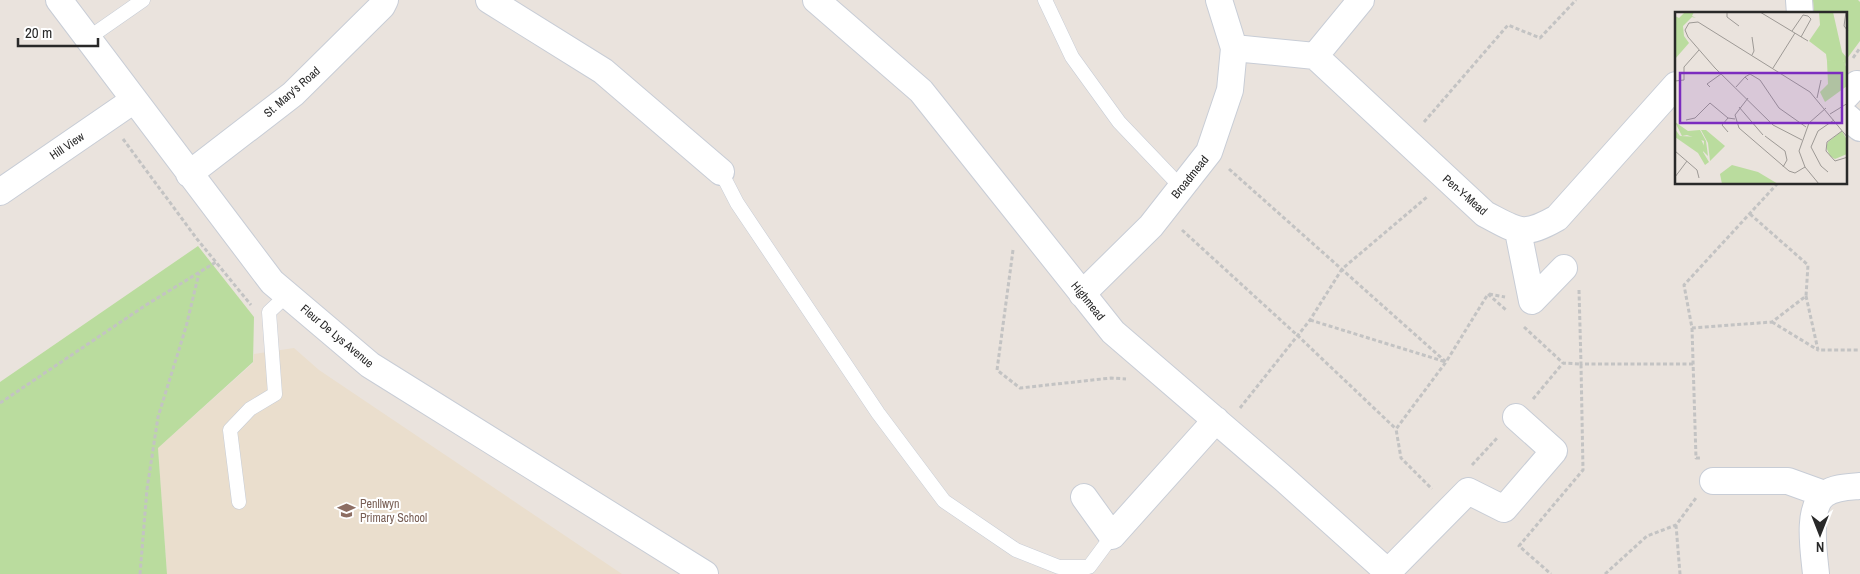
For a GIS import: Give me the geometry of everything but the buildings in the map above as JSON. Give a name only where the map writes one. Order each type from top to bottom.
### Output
[{"type":"street","name":"Fleur De Lys Avenue","points":[[58,0],[272,282],[278,303],[370,365],[705,574]]},
{"type":"street","name":"St. Mary's Road","points":[[189,174],[293,94],[382,6],[385,0]]},
{"type":"street","points":[[489,0],[603,71],[721,172]]},
{"type":"street","name":"Highmead","points":[[816,0],[921,91],[1113,332],[1389,573]]},
{"type":"street","name":"Broadmead","points":[[1082,294],[1151,226],[1209,152],[1230,90],[1234,48],[1219,0]]},
{"type":"street","points":[[1234,48],[1315,56],[1361,0]]},
{"type":"street","name":"Pen-Y-Mead","points":[[1315,56],[1406,143],[1485,214],[1518,231]]},
{"type":"street","points":[[1564,268],[1532,301],[1518,231],[1538,228],[1557,218],[1675,86]]},
{"type":"street","name":"Hill View","points":[[0,192],[134,100]]},
{"type":"street","points":[[1848,118],[1860,128]]},
{"type":"street","points":[[1389,573],[1468,492],[1504,509],[1554,451],[1516,417]]},
{"type":"street","points":[[1084,497],[1112,536],[1220,424]]},
{"type":"street","points":[[1709,469],[1788,481],[1824,494]]},
{"type":"street","points":[[1816,574],[1813,522],[1815,508],[1824,494],[1836,489],[1860,486]]},
{"type":"lane","points":[[87,39],[143,0]]},
{"type":"lane","points":[[1045,0],[1072,57],[1119,122],[1181,187]]},
{"type":"lane","points":[[721,172],[737,203],[878,413],[944,501],[1016,550],[1059,567],[1089,567],[1112,536]]},
{"type":"lane","points":[[239,502],[230,430],[250,409],[276,394],[278,303]]},
{"type":"path","points":[[1406,143],[1508,25],[1540,38],[1576,0]]},
{"type":"path","points":[[108,118],[216,262],[252,306],[278,303]]},
{"type":"path","points":[[1209,152],[1446,362]]},
{"type":"path","points":[[1220,424],[1310,320],[1342,269],[1448,180]]},
{"type":"path","points":[[1709,469],[1696,458],[1692,328],[1684,285],[1776,185]]},
{"type":"path","points":[[1162,212],[1297,335],[1396,429],[1401,458],[1434,492]]},
{"type":"path","points":[[1750,214],[1808,265],[1806,296],[1818,350]]},
{"type":"path","points":[[1020,217],[1010,267],[997,370],[1020,388],[1111,378],[1128,380]]},
{"type":"path","points":[[0,403],[146,304],[216,262]]},
{"type":"path","points":[[1564,268],[1578,285],[1580,298],[1581,364]]},
{"type":"path","points":[[140,574],[147,489],[158,417],[186,327],[198,273]]},
{"type":"path","points":[[1396,429],[1446,362],[1488,294],[1509,313]]},
{"type":"path","points":[[1692,328],[1772,322],[1806,296]]},
{"type":"path","points":[[1310,320],[1446,362]]},
{"type":"path","points":[[1772,322],[1818,350],[1860,350]]},
{"type":"path","points":[[1522,326],[1564,363],[1694,364]]},
{"type":"path","points":[[1466,472],[1564,363]]},
{"type":"path","points":[[1605,574],[1647,536],[1676,525],[1680,574]]},
{"type":"shaded area","name":"Penllwyn Primary School","points":[[294,348],[319,370],[622,574],[167,574],[158,448],[253,363],[254,354]]},
{"type":"green space","points":[[1813,0],[1858,0],[1860,2],[1860,41],[1848,57],[1848,12],[1814,12]]},
{"type":"green space","points":[[198,246],[254,317],[253,362],[158,448],[167,574],[0,574],[0,382]]},
{"type":"place","name":"Penllwyn Primary School","points":[[346,511]]}]
